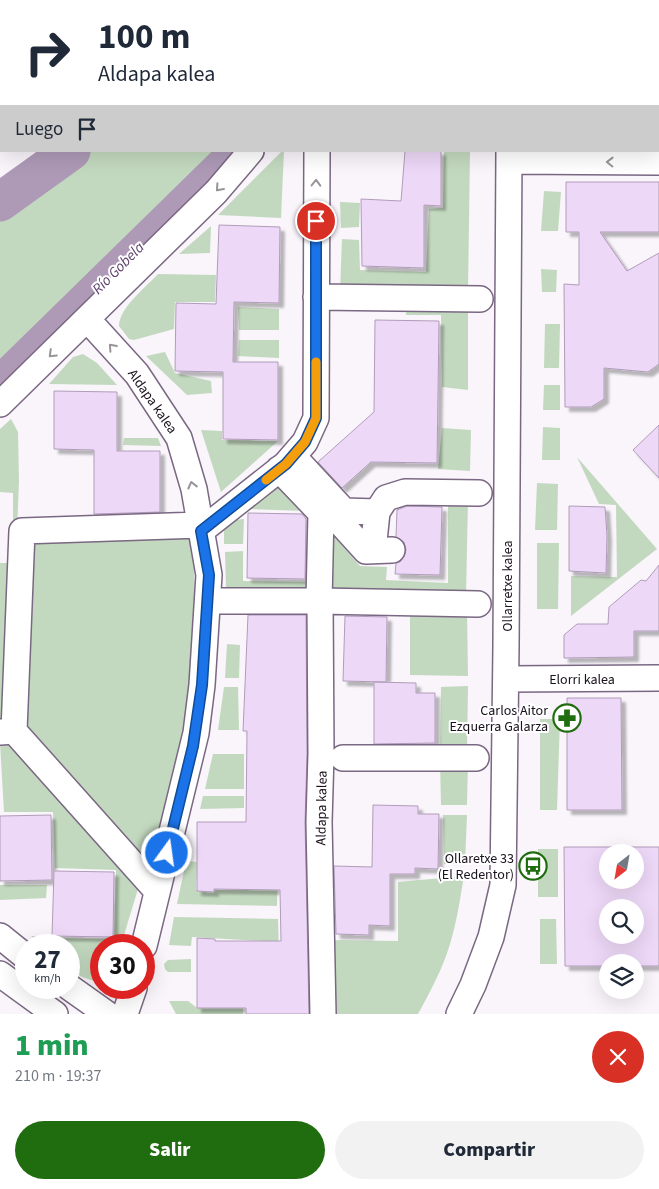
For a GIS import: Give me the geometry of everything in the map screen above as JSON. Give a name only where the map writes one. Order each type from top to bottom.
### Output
[{"type":"street","points":[[0,404],[87,320],[114,290],[216,192],[250,152]]},
{"type":"street","points":[[156,890],[7,732],[22,531],[200,528],[286,463],[305,442],[316,418],[316,152]]},
{"type":"street","points":[[509,156],[659,162]]},
{"type":"street","name":"Ollarretxe kalea","points":[[459,1014],[473,985],[491,937],[503,885],[509,156]]},
{"type":"street","points":[[316,297],[480,300]]},
{"type":"street","name":"Aldapa kalea","points":[[87,320],[138,374],[179,438],[194,489],[209,575],[202,685],[196,733],[147,934]]},
{"type":"street","points":[[286,463],[344,511],[377,512]]},
{"type":"street","points":[[286,463],[366,551],[383,546],[377,512],[386,498],[405,492],[479,493]]},
{"type":"street","name":"Aldapa kalea","points":[[286,463],[321,512],[320,822],[323,1014]]},
{"type":"street","points":[[208,601],[478,604]]},
{"type":"street","name":"Elorri kalea","points":[[506,679],[659,678]]},
{"type":"street","name":"Aldapa kalea","points":[[343,758],[476,758]]},
{"type":"street","points":[[0,936],[15,948]]},
{"type":"street","points":[[0,974],[54,1014]]},
{"type":"street","points":[[80,995],[107,1014]]},
{"type":"street","points":[[124,1014],[130,999]]},
{"type":"green space","points":[[70,152],[235,152],[227,164],[0,388],[0,202]]},
{"type":"green space","points":[[281,152],[284,152],[281,218],[218,215]]},
{"type":"green space","points":[[444,152],[470,152],[468,292],[340,291],[342,239],[359,240],[360,270],[426,272],[429,209],[443,208]]},
{"type":"green space","points":[[544,191],[561,192],[558,231],[541,231]]},
{"type":"green space","points":[[340,202],[360,203],[359,227],[341,228]]},
{"type":"green space","points":[[211,226],[210,253],[179,254]]},
{"type":"green space","points":[[541,269],[557,270],[556,292],[542,292]]},
{"type":"green space","points":[[158,274],[216,275],[215,302],[175,302],[174,329],[134,340],[129,339],[119,326],[123,312],[140,291]]},
{"type":"green space","points":[[407,301],[468,304],[468,390],[442,387],[441,315],[406,315]]},
{"type":"green space","points":[[238,307],[279,309],[279,330],[239,330]]},
{"type":"green space","points":[[545,324],[560,324],[559,368],[544,368]]},
{"type":"green space","points":[[239,340],[279,340],[279,358],[238,356]]},
{"type":"green space","points":[[165,352],[175,373],[211,381],[212,393],[187,395],[146,356]]},
{"type":"green space","points":[[83,354],[97,363],[117,385],[49,384],[73,357]]},
{"type":"green space","points":[[544,385],[560,385],[560,410],[543,410]]},
{"type":"green space","points":[[11,419],[18,432],[19,481],[16,558],[13,558],[13,493],[0,492],[0,429]]},
{"type":"green space","points":[[543,427],[560,428],[560,460],[542,460]]},
{"type":"green space","points":[[442,428],[471,430],[470,471],[438,469]]},
{"type":"green space","points":[[201,430],[222,431],[222,440],[278,441],[221,492]]},
{"type":"green space","points":[[124,438],[158,438],[161,446],[123,445]]},
{"type":"green space","points":[[577,457],[657,549],[571,616],[571,576],[617,577],[616,505],[599,504]]},
{"type":"green space","points":[[278,480],[305,511],[248,509]]},
{"type":"green space","points":[[537,483],[558,484],[557,530],[535,530]]},
{"type":"green space","points":[[468,500],[466,596],[330,593],[332,534],[360,566],[387,567],[386,580],[448,583],[448,501]]},
{"type":"green space","points":[[244,519],[243,544],[224,544],[224,529],[234,520]]},
{"type":"green space","points":[[193,520],[195,613],[186,740],[149,887],[14,731],[20,525]]},
{"type":"green space","points":[[537,543],[559,543],[558,609],[537,609]]},
{"type":"green space","points":[[243,551],[243,581],[311,582],[310,594],[226,590],[225,552]]},
{"type":"green space","points":[[0,563],[17,563],[8,725],[0,725]]},
{"type":"green space","points":[[410,610],[467,610],[468,676],[410,675]]},
{"type":"green space","points":[[227,644],[240,645],[239,678],[225,678]]},
{"type":"green space","points":[[468,686],[467,752],[440,752],[441,687]]},
{"type":"green space","points":[[224,687],[238,687],[239,730],[218,730]]},
{"type":"green space","points":[[540,719],[560,719],[557,810],[540,810]]},
{"type":"green space","points":[[0,743],[11,743],[138,889],[124,934],[114,934],[116,870],[55,868],[53,812],[4,812]]},
{"type":"green space","points":[[213,754],[244,754],[244,789],[205,789]]},
{"type":"green space","points":[[440,761],[468,762],[467,805],[441,805]]},
{"type":"green space","points":[[203,796],[244,796],[244,808],[200,809]]},
{"type":"green space","points":[[443,815],[467,815],[465,864],[444,864]]},
{"type":"green space","points":[[265,825],[310,826],[310,851],[278,851],[277,906],[177,904],[186,861],[197,862],[196,890],[263,890]]},
{"type":"green space","points":[[538,849],[558,849],[558,897],[538,897]]},
{"type":"green space","points":[[464,876],[447,953],[436,980],[418,1014],[332,1014],[329,940],[398,941],[398,882]]},
{"type":"green space","points":[[0,885],[47,885],[46,898],[0,900]]},
{"type":"green space","points":[[174,917],[278,919],[280,985],[313,985],[311,1005],[262,1004],[262,941],[192,937],[191,946],[169,945]]},
{"type":"green space","points":[[540,919],[556,919],[557,964],[540,964]]},
{"type":"green space","points":[[80,938],[90,939],[90,980],[80,976]]},
{"type":"green space","points":[[191,959],[191,972],[168,972],[165,969],[164,964],[168,960]]},
{"type":"green space","points":[[169,1001],[188,1001],[197,1008],[243,1008],[243,1014],[176,1014]]},
{"type":"building","points":[[405,152],[441,152],[441,206],[424,205],[424,268],[362,266],[361,199],[401,201]]},
{"type":"building","points":[[566,182],[659,182],[659,232],[600,232],[627,271],[659,253],[659,364],[648,372],[604,368],[604,399],[591,407],[565,407],[564,284],[579,285],[579,232],[566,232]]},
{"type":"building","points":[[219,225],[280,227],[279,303],[234,302],[233,362],[278,362],[278,440],[223,439],[223,372],[175,371],[176,303],[216,304]]},
{"type":"building","points":[[375,320],[439,321],[437,463],[371,462],[342,488],[318,462],[374,412]]},
{"type":"building","points":[[54,391],[117,392],[117,451],[160,451],[160,512],[94,514],[94,450],[54,449]]},
{"type":"building","points":[[659,425],[659,478],[633,450]]},
{"type":"building","points":[[407,506],[442,507],[440,575],[395,574],[396,563],[400,562],[404,557],[406,550],[404,542],[396,537],[397,510]]},
{"type":"building","points":[[569,506],[605,507],[607,536],[606,573],[569,571]]},
{"type":"building","points":[[248,513],[302,514],[306,519],[305,579],[247,578]]},
{"type":"building","points":[[659,565],[659,631],[634,631],[634,657],[564,658],[564,635],[577,624],[608,624],[609,607],[641,580],[646,581]]},
{"type":"building","points":[[248,615],[306,615],[307,754],[305,822],[309,1014],[246,1014],[246,1008],[197,1008],[197,938],[215,939],[215,941],[281,941],[280,890],[214,889],[214,892],[197,891],[197,822],[246,822],[247,731],[243,731]]},
{"type":"building","points":[[345,616],[387,617],[386,682],[343,681]]},
{"type":"building","points":[[374,682],[416,683],[416,693],[435,693],[435,743],[374,744]]},
{"type":"building","points":[[567,698],[621,698],[622,810],[567,810]]},
{"type":"building","points":[[373,805],[418,806],[418,814],[439,814],[438,869],[415,868],[415,874],[390,874],[390,926],[369,925],[369,935],[336,934],[334,866],[372,867]]},
{"type":"building","points":[[51,815],[52,880],[0,881],[0,816]]},
{"type":"building","points":[[564,847],[599,847],[599,889],[644,889],[644,847],[659,847],[659,966],[644,966],[644,954],[599,954],[599,966],[565,966]]},
{"type":"building","points":[[54,871],[114,872],[113,934],[90,934],[90,937],[80,936],[80,934],[52,934]]},
{"type":"waterway","name":"Río Gobela","points":[[0,202],[70,152]]},
{"type":"waterway","name":"Río Gobela","points":[[0,386],[227,164],[235,152]]},
{"type":"slow traffic","points":[[266,480],[286,464],[305,442],[316,418],[316,362]]},
{"type":"place","name":"Carlos Aitor Ezquerra Galarza","points":[[567,718]]},
{"type":"place","name":"Ollaretxe 33 (El Redentor)","points":[[533,866]]},
{"type":"route","points":[[167,853],[196,733],[202,685],[209,575],[201,531],[286,464],[305,442],[316,418],[316,221]]}]
